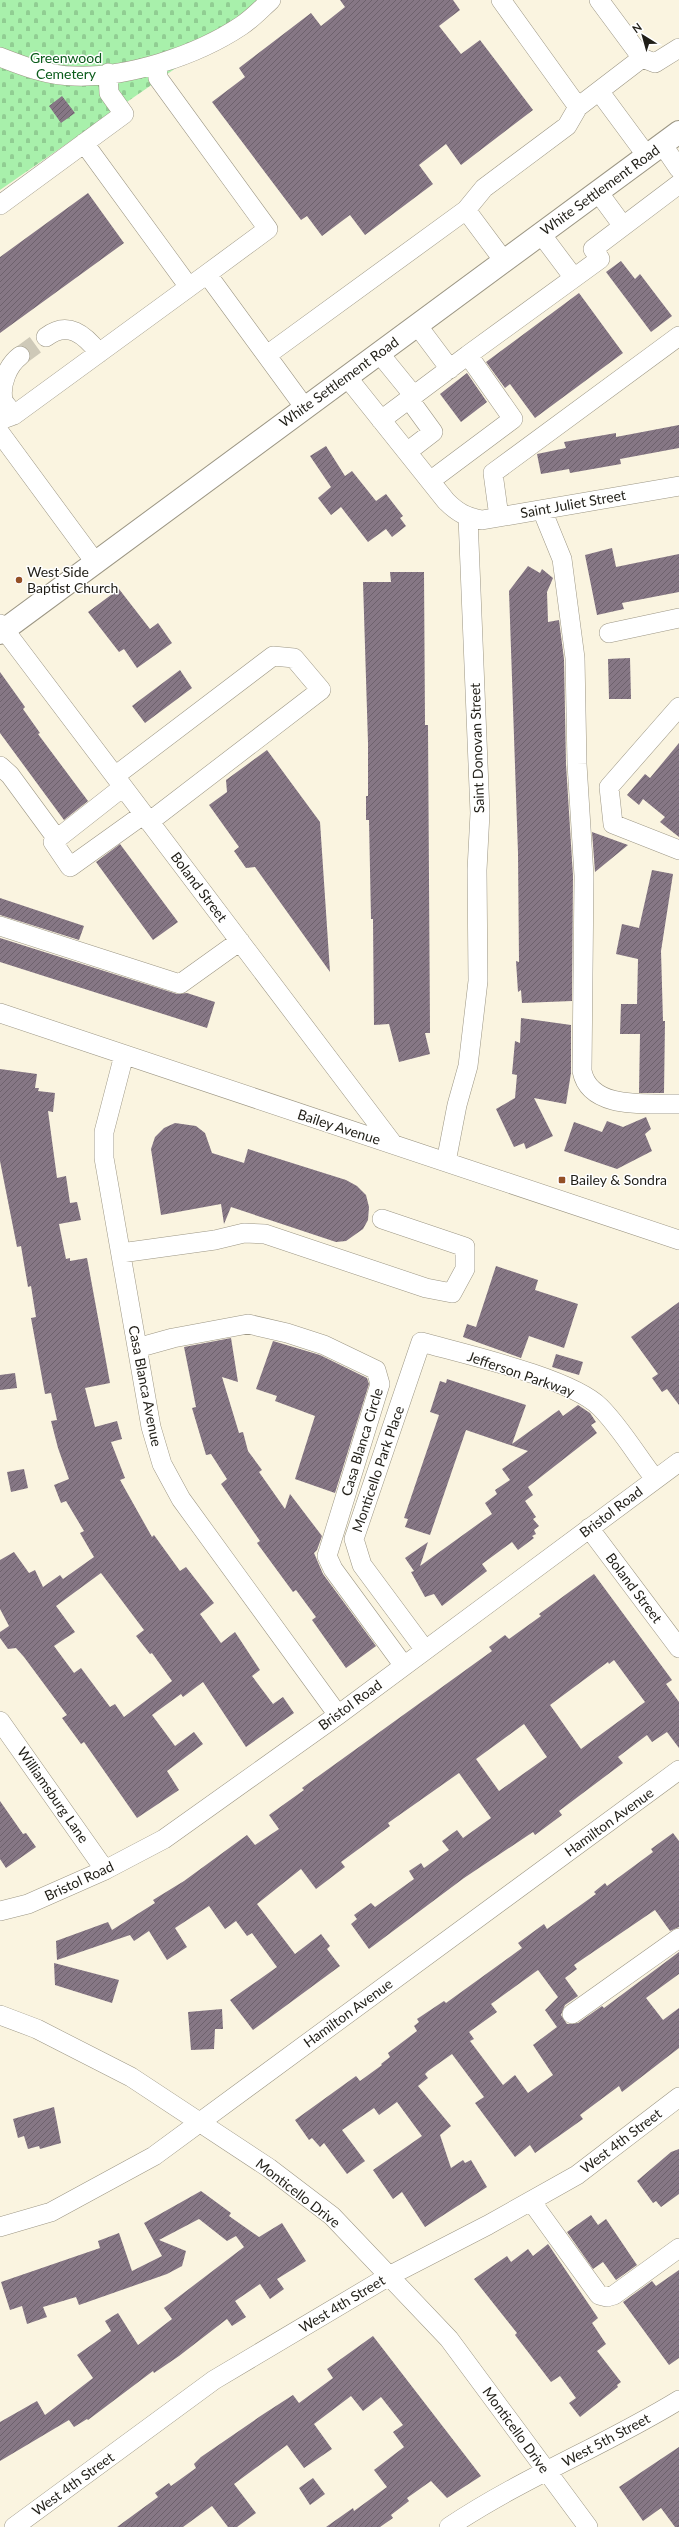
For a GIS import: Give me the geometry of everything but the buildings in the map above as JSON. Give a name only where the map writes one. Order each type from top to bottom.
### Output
[{"type":"main road","name":"White Settlement Road","points":[[2,629],[679,132]]},
{"type":"street","points":[[0,57],[25,67],[73,76],[108,73],[157,64],[188,54],[242,26],[271,0]]},
{"type":"street","points":[[501,0],[578,107]]},
{"type":"street","points":[[599,0],[642,58],[655,64],[679,48]]},
{"type":"street","points":[[267,355],[466,210],[484,188],[566,126],[578,107],[642,58]]},
{"type":"street","points":[[20,356],[14,360],[5,373],[0,387],[7,417],[99,353],[268,229],[158,78],[157,64]]},
{"type":"street","points":[[0,205],[124,114],[109,93],[108,73]]},
{"type":"street","points":[[598,92],[654,150],[679,169]]},
{"type":"street","points":[[84,143],[189,287]]},
{"type":"street","points":[[382,420],[600,259],[593,249],[679,184]]},
{"type":"street","points":[[598,192],[623,226]]},
{"type":"street","points":[[466,210],[504,261]]},
{"type":"street","points":[[541,234],[574,278]]},
{"type":"street","points":[[207,274],[305,408]]},
{"type":"street","points":[[417,325],[450,369]]},
{"type":"street","points":[[46,337],[64,330],[76,331],[86,337],[99,353]]},
{"type":"street","points":[[499,517],[494,473],[679,336]]},
{"type":"street","points":[[379,353],[433,432],[407,452]]},
{"type":"street","points":[[430,481],[514,419],[468,356]]},
{"type":"street","points":[[347,377],[430,481],[460,514],[468,517]]},
{"type":"street","points":[[0,433],[95,562]]},
{"type":"street","name":"Saint Juliet Street","points":[[468,517],[482,520],[679,486]]},
{"type":"street","points":[[542,510],[562,559],[575,658],[577,764],[584,876],[582,1071],[584,1081],[597,1094],[618,1102],[673,1104]]},
{"type":"street","name":"Saint Donovan Street","points":[[446,1162],[457,1105],[468,1066],[478,981],[477,870],[480,813],[468,517]]},
{"type":"street","points":[[609,633],[679,618]]},
{"type":"street","name":"Boland Street","points":[[2,629],[393,1144]]},
{"type":"street","points":[[273,656],[294,658],[320,690],[146,818],[70,868],[53,842],[119,782],[273,656]]},
{"type":"street","points":[[679,707],[609,787],[613,824],[679,850]]},
{"type":"street","points":[[0,766],[10,775],[57,839]]},
{"type":"street","points":[[0,926],[180,984],[240,941]]},
{"type":"street","name":"Bailey Avenue","points":[[0,1013],[446,1162],[678,1234]]},
{"type":"street","name":"Casa Blanca Avenue","points":[[124,1055],[104,1132],[104,1158],[151,1427],[162,1464],[181,1499],[338,1715]]},
{"type":"street","points":[[121,1253],[215,1240],[244,1233],[266,1234],[426,1288],[452,1293],[465,1269],[465,1247],[382,1219]]},
{"type":"street","name":"Casa Blanca Circle","points":[[137,1348],[173,1338],[248,1324],[287,1333],[324,1345],[376,1370],[380,1384],[327,1556],[333,1569],[404,1666]]},
{"type":"street","name":"Jefferson Parkway","points":[[421,1342],[518,1370],[575,1391],[599,1407],[655,1479]]},
{"type":"street","name":"Monticello Park Place","points":[[421,1342],[354,1539],[362,1565],[425,1650]]},
{"type":"street","name":"Bristol Road","points":[[0,1910],[28,1904],[105,1870],[164,1839],[338,1715],[679,1462]]},
{"type":"street","name":"Boland Street","points":[[589,1528],[673,1626],[679,1648]]},
{"type":"street","name":"Williamsburg Lane","points":[[0,1721],[105,1870]]},
{"type":"street","name":"Hamilton Avenue","points":[[0,2227],[51,2212],[154,2156],[679,1770]]},
{"type":"street","points":[[572,2014],[679,1938]]},
{"type":"street","name":"Monticello Drive","points":[[0,2015],[37,2029],[131,2077],[269,2168],[332,2216],[449,2339],[588,2527]]},
{"type":"street","name":"West 4th Street","points":[[17,2525],[214,2380],[389,2276],[488,2225],[577,2175],[679,2097]]},
{"type":"street","points":[[531,2201],[599,2295],[607,2297],[614,2295],[679,2248]]},
{"type":"street","name":"West 5th Street","points":[[449,2527],[489,2500],[634,2428],[679,2400]]},
{"type":"street","points":[[0,2527],[17,2525]]},
{"type":"green space","name":"Greenwood Cemetery","points":[[0,0],[274,0],[0,190]]},
{"type":"tunnel","points":[[20,356],[46,337]]},
{"type":"place","name":"West Side Baptist Church","points":[[19,580]]},
{"type":"place","name":"Bailey & Sondra","points":[[562,1180]]}]
